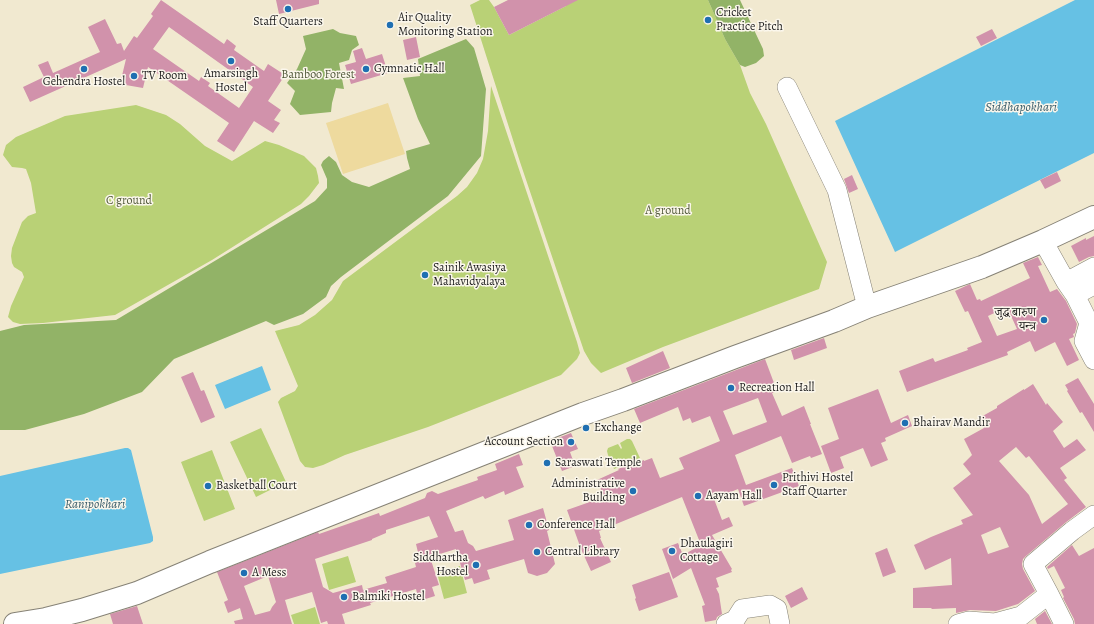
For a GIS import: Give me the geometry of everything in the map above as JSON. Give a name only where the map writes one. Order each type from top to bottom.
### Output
[{"type":"main road","points":[[15,624],[46,619],[82,610],[137,593],[210,562],[583,414],[834,321],[867,307],[982,267],[1094,217]]},
{"type":"street","points":[[787,87],[837,190],[867,307]]},
{"type":"street","points":[[1043,241],[1089,323],[1084,341],[1094,360]]},
{"type":"street","points":[[1070,288],[1094,267]]},
{"type":"street","points":[[1070,288],[1094,285]]},
{"type":"street","points":[[1064,624],[1032,564],[1094,515]]},
{"type":"street","points":[[958,624],[969,621],[995,623],[1021,616],[1049,594]]},
{"type":"street","points":[[726,624],[735,620],[742,609],[770,605],[776,609],[780,624]]},
{"type":"green space","name":"A ground","points":[[480,0],[489,0],[509,35],[566,6],[563,0],[708,0],[725,39],[740,65],[750,93],[766,124],[827,262],[819,289],[663,347],[601,373],[591,363],[584,351],[520,162],[470,5]]},
{"type":"green space","points":[[708,0],[740,0],[763,49],[764,56],[756,63],[745,67],[740,65],[725,39]]},
{"type":"green space","name":"Bamboo Forest","points":[[333,29],[340,33],[356,36],[359,45],[352,50],[349,60],[339,63],[344,89],[336,88],[331,112],[300,115],[290,104],[295,91],[287,83],[297,69],[306,49],[303,36]]},
{"type":"green space","points":[[466,39],[474,48],[486,89],[481,156],[448,196],[341,277],[331,286],[326,297],[303,314],[274,325],[266,321],[174,359],[142,392],[84,414],[25,430],[0,430],[0,331],[24,325],[116,320],[315,201],[327,188],[327,179],[321,165],[329,156],[336,162],[342,175],[352,182],[369,187],[410,169],[406,151],[430,144],[418,119],[403,78],[420,76],[418,59]]},
{"type":"green space","points":[[491,86],[580,353],[577,359],[561,375],[428,427],[345,455],[323,465],[313,468],[305,467],[300,461],[278,402],[281,398],[295,391],[298,386],[275,331],[299,325],[315,315],[332,300],[343,281],[467,187],[477,173],[483,159],[488,131]]},
{"type":"green space","name":"C ground","points":[[136,105],[166,115],[180,124],[205,146],[232,161],[265,141],[279,145],[304,156],[316,168],[319,183],[301,204],[212,260],[115,315],[43,323],[20,324],[13,322],[8,317],[11,306],[24,277],[22,272],[14,267],[12,263],[12,248],[22,222],[28,216],[36,213],[31,183],[26,169],[12,167],[3,155],[6,145],[16,137],[65,116]]},
{"type":"green space","name":"Basketball Court","points":[[261,428],[286,482],[256,497],[230,442]]},
{"type":"green space","points":[[627,439],[632,441],[640,458],[614,469],[608,455],[608,448],[618,444],[621,449],[620,443]]},
{"type":"green space","name":"Basketball Court","points":[[212,450],[235,509],[204,521],[181,462]]},
{"type":"green space","points":[[348,556],[356,582],[329,590],[322,564]]},
{"type":"green space","points":[[460,566],[467,593],[444,599],[437,573]]},
{"type":"green space","points":[[315,607],[320,624],[294,624],[291,615]]},
{"type":"sand","points":[[388,103],[405,154],[343,174],[326,123]]},
{"type":"water","name":"Siddhapokhari","points":[[1075,0],[1094,0],[1094,153],[895,252],[835,121]]},
{"type":"water","points":[[262,366],[271,390],[225,409],[215,385]]},
{"type":"water","name":"Ranipokhari","points":[[125,448],[131,450],[153,541],[150,543],[0,574],[0,476]]},
{"type":"building","points":[[161,0],[224,44],[227,39],[236,46],[234,50],[264,71],[268,64],[285,75],[268,101],[281,110],[274,120],[280,123],[273,133],[254,121],[234,152],[217,141],[229,123],[148,67],[143,88],[120,84],[126,59],[30,102],[23,87],[44,77],[38,65],[48,61],[53,73],[100,52],[88,27],[105,19],[117,44],[121,43],[124,51],[134,36],[137,38],[153,16],[151,14]],"holes":[[[169,27],[253,87],[239,108],[208,86],[210,83],[201,77],[199,81],[153,49]]]},
{"type":"building","name":"Staff Quarters","points":[[276,0],[319,0],[319,4],[279,14]]},
{"type":"building","points":[[508,0],[578,0],[509,35],[494,7]]},
{"type":"building","points":[[992,29],[997,38],[981,46],[976,37]]},
{"type":"building","points":[[416,37],[420,57],[407,60],[403,40]]},
{"type":"building","name":"Gymnatic Hall","points":[[362,48],[366,59],[382,54],[388,73],[351,84],[345,65],[356,62],[353,51]]},
{"type":"building","points":[[1057,172],[1061,181],[1045,189],[1040,180]]},
{"type":"building","points":[[852,175],[858,189],[849,193],[844,179]]},
{"type":"building","points":[[1094,236],[1094,256],[1079,262],[1071,246],[1086,238],[1086,240]]},
{"type":"building","points":[[1038,257],[1042,265],[1038,266],[1050,292],[1057,289],[1066,301],[1077,324],[1075,333],[1073,334],[1074,337],[1069,339],[1079,360],[1067,366],[1055,342],[1035,352],[1030,341],[1007,352],[1008,355],[907,392],[899,371],[933,358],[935,362],[968,350],[967,348],[982,342],[968,311],[965,312],[955,291],[970,284],[977,300],[980,299],[981,301],[1030,278],[1023,263]],"holes":[[[1007,307],[1017,329],[997,336],[988,316]]]},
{"type":"building","points":[[824,338],[827,348],[794,360],[791,350]]},
{"type":"building","points":[[663,351],[670,368],[632,383],[626,368]]},
{"type":"building","points":[[765,359],[777,391],[772,393],[782,416],[804,406],[811,424],[822,454],[811,458],[810,456],[792,463],[781,436],[735,455],[746,485],[792,468],[799,486],[744,506],[738,489],[714,499],[722,520],[729,517],[733,526],[712,535],[732,569],[732,572],[716,578],[719,587],[716,588],[719,594],[722,614],[717,617],[716,620],[705,622],[702,606],[705,605],[691,568],[673,579],[662,549],[678,543],[683,555],[701,545],[682,497],[599,531],[600,538],[611,562],[591,571],[581,549],[567,510],[604,497],[597,480],[630,464],[630,466],[652,458],[660,478],[684,469],[679,458],[720,441],[710,416],[692,423],[690,418],[683,421],[678,407],[640,423],[634,409]],"holes":[[[758,398],[767,422],[733,435],[723,411]]]},
{"type":"building","points":[[193,372],[201,391],[204,390],[215,417],[201,423],[181,377]]},
{"type":"building","points":[[1078,378],[1094,404],[1094,432],[1082,412],[1080,413],[1065,385]]},
{"type":"building","points":[[1033,384],[1046,405],[1047,403],[1063,422],[1053,431],[1064,448],[1077,439],[1086,450],[1060,468],[1067,478],[1064,480],[1086,507],[1023,559],[1023,569],[1035,591],[1018,604],[996,611],[970,610],[956,613],[956,608],[913,608],[913,588],[952,585],[951,558],[925,570],[914,545],[963,524],[961,520],[973,515],[953,488],[971,474],[963,464],[972,455],[964,439],[984,428],[979,418]],"holes":[[[1016,447],[1026,458],[1029,456],[1068,504],[1042,524],[1029,495],[999,461]],[[1000,527],[1009,547],[988,554],[981,535]]]},
{"type":"building","points":[[878,389],[891,423],[908,415],[912,426],[885,438],[886,441],[881,443],[888,460],[871,467],[863,448],[840,457],[844,468],[831,473],[821,446],[839,439],[828,408]]},
{"type":"building","points":[[571,433],[578,449],[570,452],[575,466],[562,471],[550,441]]},
{"type":"building","points":[[519,454],[523,465],[516,467],[524,487],[505,495],[504,491],[485,499],[483,496],[446,511],[455,532],[463,530],[468,543],[473,546],[476,551],[514,540],[508,520],[543,508],[549,530],[547,531],[555,564],[547,573],[537,576],[528,573],[524,559],[487,570],[490,579],[474,584],[472,578],[465,580],[456,549],[430,557],[439,585],[432,587],[435,596],[419,601],[416,589],[370,603],[371,605],[342,614],[345,624],[328,624],[327,621],[321,623],[312,592],[285,600],[292,624],[235,624],[234,621],[243,619],[240,608],[228,613],[224,602],[228,600],[217,572],[318,532],[319,534],[379,513],[380,516],[425,498],[427,493],[432,491],[438,494],[478,480],[477,477],[497,470],[495,464]],"holes":[[[429,516],[438,537],[416,544],[420,561],[415,563],[416,567],[385,577],[387,583],[363,590],[362,585],[333,593],[323,587],[315,559],[372,540],[386,533],[386,530]],[[268,576],[276,602],[270,611],[255,615],[244,586]]]},
{"type":"building","points":[[1072,545],[1079,556],[1094,548],[1094,624],[1075,624],[1063,598],[1064,597],[1061,590],[1065,588],[1054,566],[1048,569],[1047,567]]},
{"type":"building","points":[[887,548],[896,572],[883,577],[875,553]]},
{"type":"building","points":[[669,572],[678,597],[639,611],[632,585]]},
{"type":"building","points":[[802,587],[808,599],[791,608],[785,596]]},
{"type":"building","points":[[137,606],[143,624],[113,624],[110,614]]},
{"type":"building","points":[[1045,611],[1052,624],[1037,624],[1035,619]]},
{"type":"place","name":"Staff Quarters","points":[[288,9]]},
{"type":"place","name":"Cricket Practice Pitch","points":[[708,20]]},
{"type":"place","name":"Air Quality Monitoring Station","points":[[390,25]]},
{"type":"place","name":"Amarsingh Hostel","points":[[231,61]]},
{"type":"place","name":"Gehendra Hostel","points":[[84,69]]},
{"type":"place","name":"Gymnatic Hall","points":[[366,69]]},
{"type":"place","name":"TV Room","points":[[134,76]]},
{"type":"place","name":"Sainik Awasiya Mahavidyalaya","points":[[425,275]]},
{"type":"place","name":"जुद्ध बारुण यन्त्र","points":[[1044,320]]},
{"type":"place","name":"Recreation Hall","points":[[731,388]]},
{"type":"place","name":"Bhairav Mandir","points":[[905,423]]},
{"type":"place","name":"Exchange","points":[[586,428]]},
{"type":"place","name":"Account Section","points":[[571,442]]},
{"type":"place","name":"Saraswati Temple","points":[[547,463]]},
{"type":"place","name":"Prithivi Hostel Staff Quarter","points":[[774,485]]},
{"type":"place","name":"Basketball Court","points":[[208,486]]},
{"type":"place","name":"Administrative Building","points":[[633,491]]},
{"type":"place","name":"Aayam Hall","points":[[698,496]]},
{"type":"place","name":"Conference Hall","points":[[529,525]]},
{"type":"place","name":"Dhaulagiri Cottage","points":[[672,551]]},
{"type":"place","name":"Central Library","points":[[537,552]]},
{"type":"place","name":"Siddhartha Hostel","points":[[476,565]]},
{"type":"place","name":"A Mess","points":[[244,573]]},
{"type":"place","name":"Balmiki Hostel","points":[[344,597]]}]
